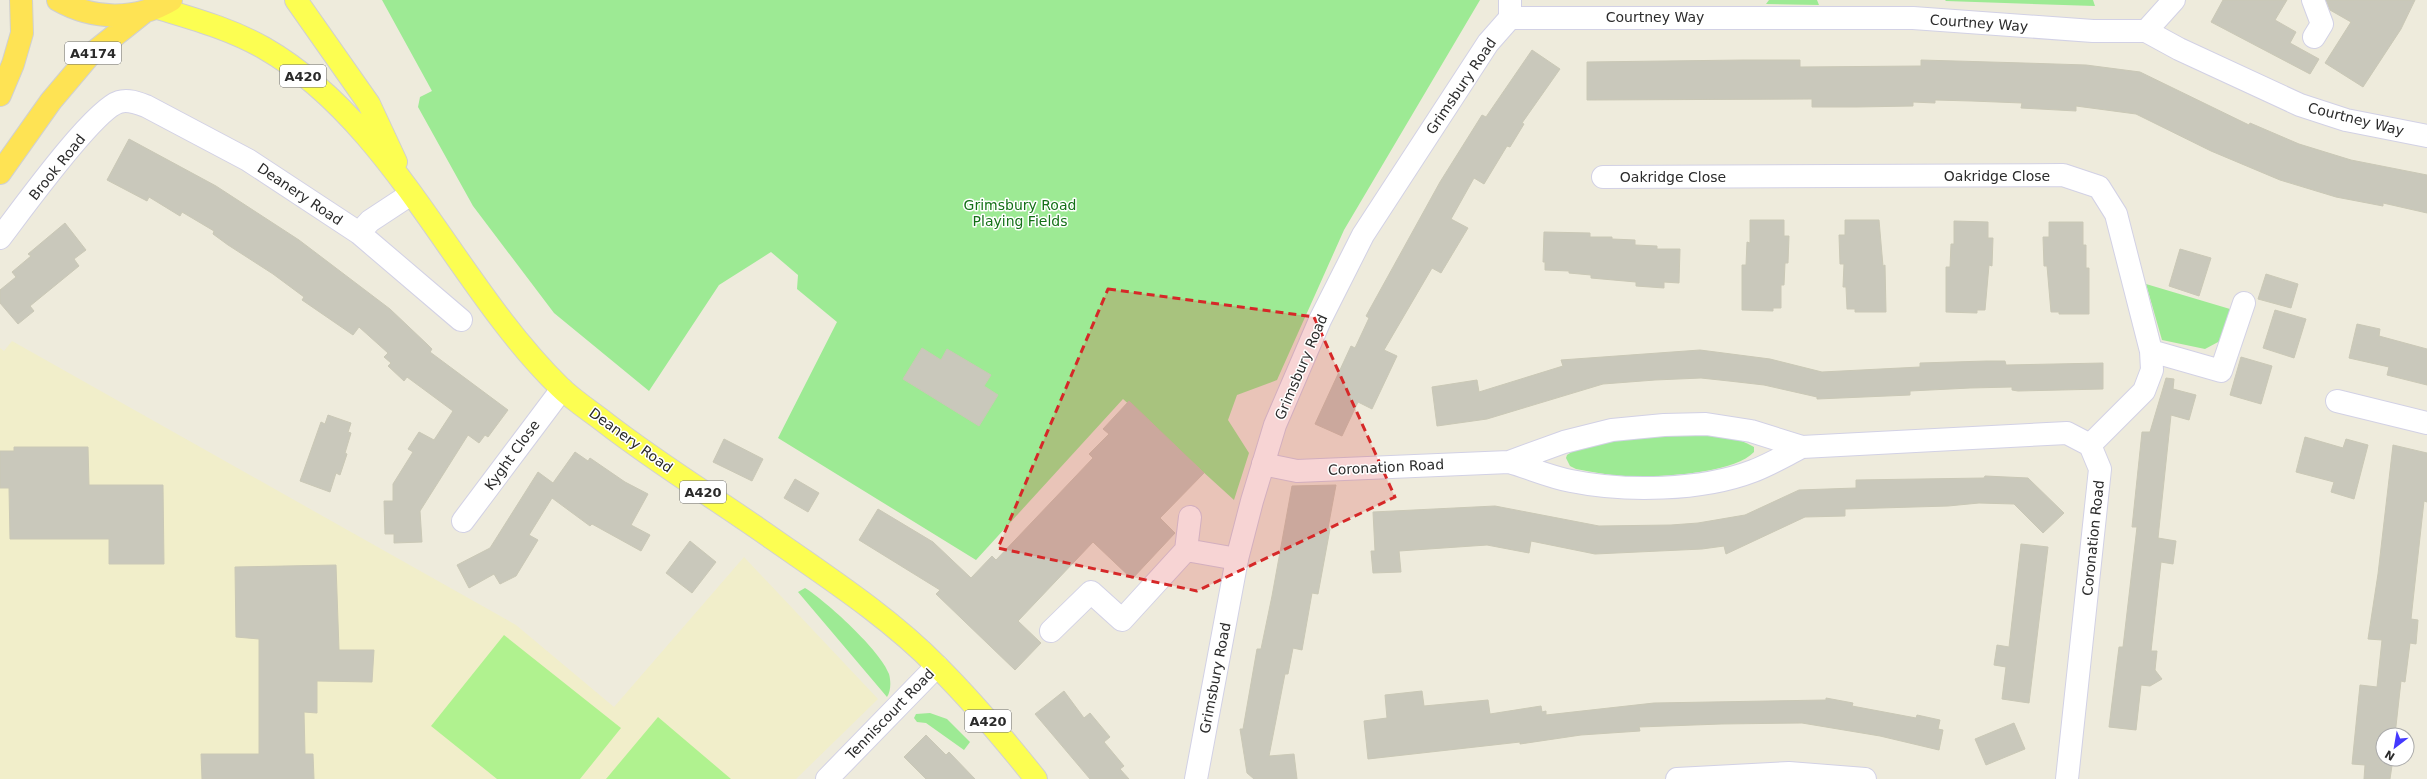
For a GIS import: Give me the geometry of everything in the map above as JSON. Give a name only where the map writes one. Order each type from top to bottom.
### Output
[{"type":"highway","points":[[0,96],[14,64],[22,33],[21,0]]},
{"type":"highway","points":[[58,0],[74,9],[108,16],[157,7]]},
{"type":"highway","name":"A4174","points":[[0,173],[51,101],[90,56],[157,7]]},
{"type":"main road","name":"Deanery Road","points":[[296,0],[368,104],[411,194]]},
{"type":"main road","name":"Deanery Road","points":[[157,7],[218,27],[263,48],[290,65],[355,124],[411,194],[526,350],[562,388],[640,449],[773,539],[877,614],[937,666]]},
{"type":"main road","name":"A420","points":[[937,666],[998,732],[1036,779]]},
{"type":"street","points":[[2146,31],[2174,0]]},
{"type":"street","points":[[2314,0],[2322,24],[2314,37]]},
{"type":"street","name":"Courtney Way","points":[[1507,6],[1914,9],[2093,31],[2146,31],[2179,49],[2300,105],[2346,120],[2427,136]]},
{"type":"street","name":"Grimsbury Road","points":[[1196,779],[1237,560],[1275,425],[1320,320],[1363,235],[1488,43],[1507,6]]},
{"type":"street","name":"Deanery Road","points":[[119,102],[132,101],[146,106],[248,160],[359,233],[461,320]]},
{"type":"street","name":"Brook Road","points":[[0,238],[68,151],[107,109],[119,102]]},
{"type":"street","name":"Oakridge Close","points":[[1603,177],[2063,175],[2099,187],[2116,214],[2151,350],[2152,370],[2144,390],[2090,445]]},
{"type":"street","points":[[359,233],[370,221],[411,194]]},
{"type":"street","points":[[2151,350],[2221,371],[2244,303]]},
{"type":"street","name":"Kyght Close","points":[[463,521],[562,388]]},
{"type":"street","points":[[2337,401],[2427,423]]},
{"type":"street","name":"Coronation Road","points":[[1263,464],[1297,471],[1510,462],[1564,442],[1612,430],[1664,424],[1706,424],[1751,430],[1802,447],[2067,434],[2090,445],[2100,469],[2067,779]]},
{"type":"street","name":"Coronation Road","points":[[1510,462],[1571,481],[1622,487],[1668,486],[1711,482],[1752,472],[1802,447]]},
{"type":"street","points":[[1051,631],[1091,592],[1122,620],[1186,550],[1190,517]]},
{"type":"street","points":[[1186,550],[1237,560]]},
{"type":"street","name":"Tenniscourt Road","points":[[827,779],[937,666]]},
{"type":"street","points":[[1677,779],[1789,773],[1865,779]]},
{"type":"highlighted area","points":[[1108,289],[1314,317],[1395,497],[1197,591],[998,548]]},
{"type":"shaded area","points":[[12,341],[516,625],[614,707],[744,557],[878,699],[796,779],[0,779],[0,348],[4,351]]},
{"type":"green space","name":"Grimsbury Road Playing Fields","points":[[382,0],[1480,0],[1344,230],[1277,380],[1237,395],[1228,420],[1249,453],[1234,500],[1123,399],[976,560],[778,438],[837,322],[797,289],[798,275],[771,252],[719,285],[649,391],[554,313],[473,206],[418,107],[420,97],[432,91]]},
{"type":"green space","points":[[1769,0],[1817,0],[1819,5],[1766,4]]},
{"type":"green space","points":[[1945,0],[2093,0],[2095,6],[1946,1]]},
{"type":"green space","points":[[2146,284],[2230,309],[2220,341],[2205,349],[2162,340]]},
{"type":"green space","points":[[1668,435],[1712,435],[1734,439],[1745,442],[1754,447],[1754,452],[1744,459],[1712,470],[1654,476],[1618,476],[1576,469],[1570,466],[1566,458],[1567,455],[1576,450],[1601,442]]},
{"type":"green space","points":[[805,588],[852,627],[884,664],[890,680],[887,697],[798,592]]},
{"type":"green space","points":[[504,635],[621,728],[580,779],[497,779],[431,726]]},
{"type":"green space","points":[[930,713],[947,719],[970,742],[964,750],[926,723],[917,722],[914,718],[916,714]]},
{"type":"green space","points":[[658,717],[731,779],[606,779]]},
{"type":"building","points":[[2223,0],[2287,0],[2275,20],[2296,32],[2290,43],[2319,59],[2310,74],[2211,22]]},
{"type":"building","points":[[2326,0],[2415,0],[2401,29],[2363,87],[2325,63],[2351,22],[2330,10]]},
{"type":"building","points":[[1532,50],[1560,69],[1522,123],[1524,124],[1510,147],[1507,146],[1484,184],[1474,178],[1451,219],[1468,228],[1441,273],[1432,268],[1384,350],[1397,356],[1372,409],[1358,402],[1342,436],[1315,424],[1351,346],[1355,348],[1369,318],[1366,316],[1440,182],[1482,115],[1486,117]]},
{"type":"building","points":[[1800,60],[1800,67],[1921,66],[1921,60],[2024,63],[2086,65],[2140,72],[2249,125],[2250,123],[2299,144],[2351,160],[2427,175],[2427,213],[2383,203],[2383,206],[2336,197],[2280,180],[2211,151],[2136,114],[2076,106],[2076,111],[2021,108],[2022,103],[1935,100],[1935,103],[1913,102],[1913,106],[1812,107],[1812,99],[1587,100],[1587,62]]},
{"type":"building","points":[[129,139],[216,186],[299,240],[390,309],[432,349],[430,352],[508,410],[488,437],[485,435],[479,443],[468,435],[420,511],[422,542],[394,543],[394,534],[385,534],[384,501],[393,501],[393,484],[413,452],[408,449],[419,432],[434,440],[453,411],[407,377],[404,381],[388,366],[391,363],[384,357],[388,353],[359,327],[353,335],[302,300],[304,297],[273,274],[213,234],[214,231],[182,212],[180,216],[149,197],[147,201],[107,180]]},
{"type":"building","points":[[1750,220],[1784,220],[1784,236],[1789,236],[1788,263],[1785,263],[1784,285],[1781,285],[1781,308],[1773,308],[1773,311],[1742,310],[1742,265],[1746,265],[1747,242],[1750,243]]},
{"type":"building","points":[[1845,220],[1879,220],[1883,266],[1885,265],[1886,312],[1855,312],[1855,309],[1847,309],[1846,287],[1843,287],[1844,264],[1840,264],[1839,235],[1845,235]]},
{"type":"building","points":[[1954,221],[1988,222],[1988,238],[1993,238],[1992,266],[1989,265],[1985,310],[1977,310],[1977,313],[1946,312],[1946,267],[1950,267],[1951,244],[1954,244]]},
{"type":"building","points":[[2049,222],[2083,222],[2083,245],[2086,245],[2086,268],[2089,268],[2089,314],[2059,314],[2059,312],[2051,312],[2047,266],[2044,266],[2043,237],[2049,237]]},
{"type":"building","points":[[65,223],[86,250],[74,259],[79,266],[30,306],[34,311],[18,324],[0,303],[0,290],[16,277],[12,272],[31,256],[28,254]]},
{"type":"building","points":[[1544,232],[1590,233],[1590,237],[1612,237],[1612,239],[1635,240],[1635,245],[1657,246],[1657,249],[1680,249],[1679,283],[1664,282],[1664,288],[1636,286],[1636,282],[1591,278],[1591,275],[1569,273],[1569,271],[1545,270],[1545,262],[1543,262]]},
{"type":"building","points":[[2180,249],[2211,258],[2199,296],[2169,286]]},
{"type":"building","points":[[2266,274],[2298,284],[2291,308],[2258,299]]},
{"type":"building","points":[[2275,310],[2306,319],[2294,358],[2263,348]]},
{"type":"building","points":[[2357,324],[2380,329],[2379,336],[2427,349],[2427,385],[2387,375],[2389,367],[2349,358]]},
{"type":"building","points":[[922,348],[941,360],[947,349],[991,375],[984,386],[998,395],[979,426],[903,379]]},
{"type":"building","points":[[1700,350],[1770,359],[1822,372],[1920,367],[1920,363],[2005,361],[2006,365],[2103,363],[2103,389],[2018,391],[2012,390],[2012,387],[1970,388],[1910,391],[1910,395],[1817,399],[1817,397],[1764,385],[1701,378],[1655,380],[1603,384],[1487,419],[1437,426],[1432,387],[1477,380],[1479,392],[1563,366],[1561,360]]},
{"type":"building","points":[[2241,357],[2272,366],[2261,404],[2230,395]]},
{"type":"building","points":[[2166,378],[2174,379],[2173,389],[2196,395],[2189,420],[2171,415],[2158,538],[2176,541],[2173,564],[2161,562],[2151,651],[2157,651],[2155,670],[2162,679],[2150,686],[2141,685],[2136,730],[2109,727],[2119,647],[2123,647],[2137,527],[2132,527],[2142,432],[2150,432]]},
{"type":"building","points":[[1129,401],[1204,473],[1160,518],[1175,533],[1132,579],[1093,542],[1018,621],[1041,643],[1015,670],[936,594],[940,590],[859,540],[878,509],[933,542],[971,578],[992,556],[996,560],[1093,458],[1089,454],[1109,434],[1103,429]]},
{"type":"building","points":[[328,415],[351,423],[348,432],[351,433],[345,453],[347,454],[340,475],[336,473],[330,492],[300,481],[321,422],[325,424]]},
{"type":"building","points":[[2305,437],[2343,448],[2346,439],[2368,445],[2354,499],[2331,492],[2334,482],[2296,472]]},
{"type":"building","points":[[724,439],[763,459],[752,481],[713,462]]},
{"type":"building","points":[[2393,445],[2427,453],[2427,502],[2424,501],[2411,619],[2418,620],[2416,644],[2410,643],[2405,682],[2401,681],[2396,727],[2375,727],[2375,767],[2392,767],[2390,779],[2364,779],[2365,765],[2352,764],[2360,685],[2377,687],[2382,640],[2368,639],[2378,574]]},
{"type":"building","points":[[14,447],[88,447],[89,485],[163,485],[164,564],[109,564],[109,539],[10,539],[9,488],[0,488],[0,451],[14,451]]},
{"type":"building","points":[[575,452],[588,461],[590,458],[625,482],[648,494],[631,525],[650,535],[641,551],[592,524],[590,526],[552,498],[529,535],[538,540],[516,576],[500,584],[494,574],[469,588],[457,565],[490,548],[538,472],[553,483]]},
{"type":"building","points":[[1985,476],[2028,478],[2064,513],[2043,533],[2014,504],[1979,503],[1948,506],[1845,509],[1845,516],[1805,517],[1726,554],[1724,546],[1702,549],[1595,554],[1531,541],[1529,553],[1487,545],[1399,551],[1401,572],[1373,573],[1371,551],[1375,551],[1373,512],[1495,506],[1599,526],[1671,525],[1698,523],[1745,515],[1799,490],[1856,488],[1856,480],[1984,478]]},
{"type":"building","points":[[795,479],[819,493],[808,512],[784,498]]},
{"type":"building","points":[[1336,485],[1328,528],[1330,529],[1318,594],[1312,593],[1302,650],[1293,648],[1288,674],[1285,674],[1269,756],[1294,754],[1297,779],[1254,779],[1247,773],[1240,729],[1243,729],[1257,649],[1261,649],[1292,486]]},
{"type":"building","points":[[690,541],[716,562],[692,593],[666,573]]},
{"type":"building","points":[[2021,544],[2048,547],[2029,703],[2002,699],[2006,667],[1994,665],[1997,645],[2009,647]]},
{"type":"building","points":[[336,565],[339,650],[374,650],[372,682],[317,681],[317,713],[304,712],[305,754],[313,754],[314,779],[202,779],[201,754],[259,754],[259,639],[236,637],[235,567]]},
{"type":"building","points":[[1064,691],[1084,718],[1090,713],[1110,737],[1104,742],[1124,766],[1120,769],[1129,779],[1090,779],[1035,714]]},
{"type":"building","points":[[1422,691],[1424,706],[1488,700],[1490,714],[1541,706],[1542,712],[1546,711],[1546,715],[1654,703],[1826,700],[1826,698],[1853,703],[1852,706],[1916,718],[1917,715],[1940,720],[1938,729],[1943,730],[1939,750],[1880,736],[1802,723],[1721,724],[1639,727],[1640,731],[1581,735],[1520,744],[1520,742],[1368,759],[1364,721],[1387,718],[1385,695]]},
{"type":"building","points":[[2014,723],[2025,749],[1986,765],[1975,739]]},
{"type":"building","points":[[926,735],[946,755],[949,752],[975,779],[926,779],[904,757]]}]
